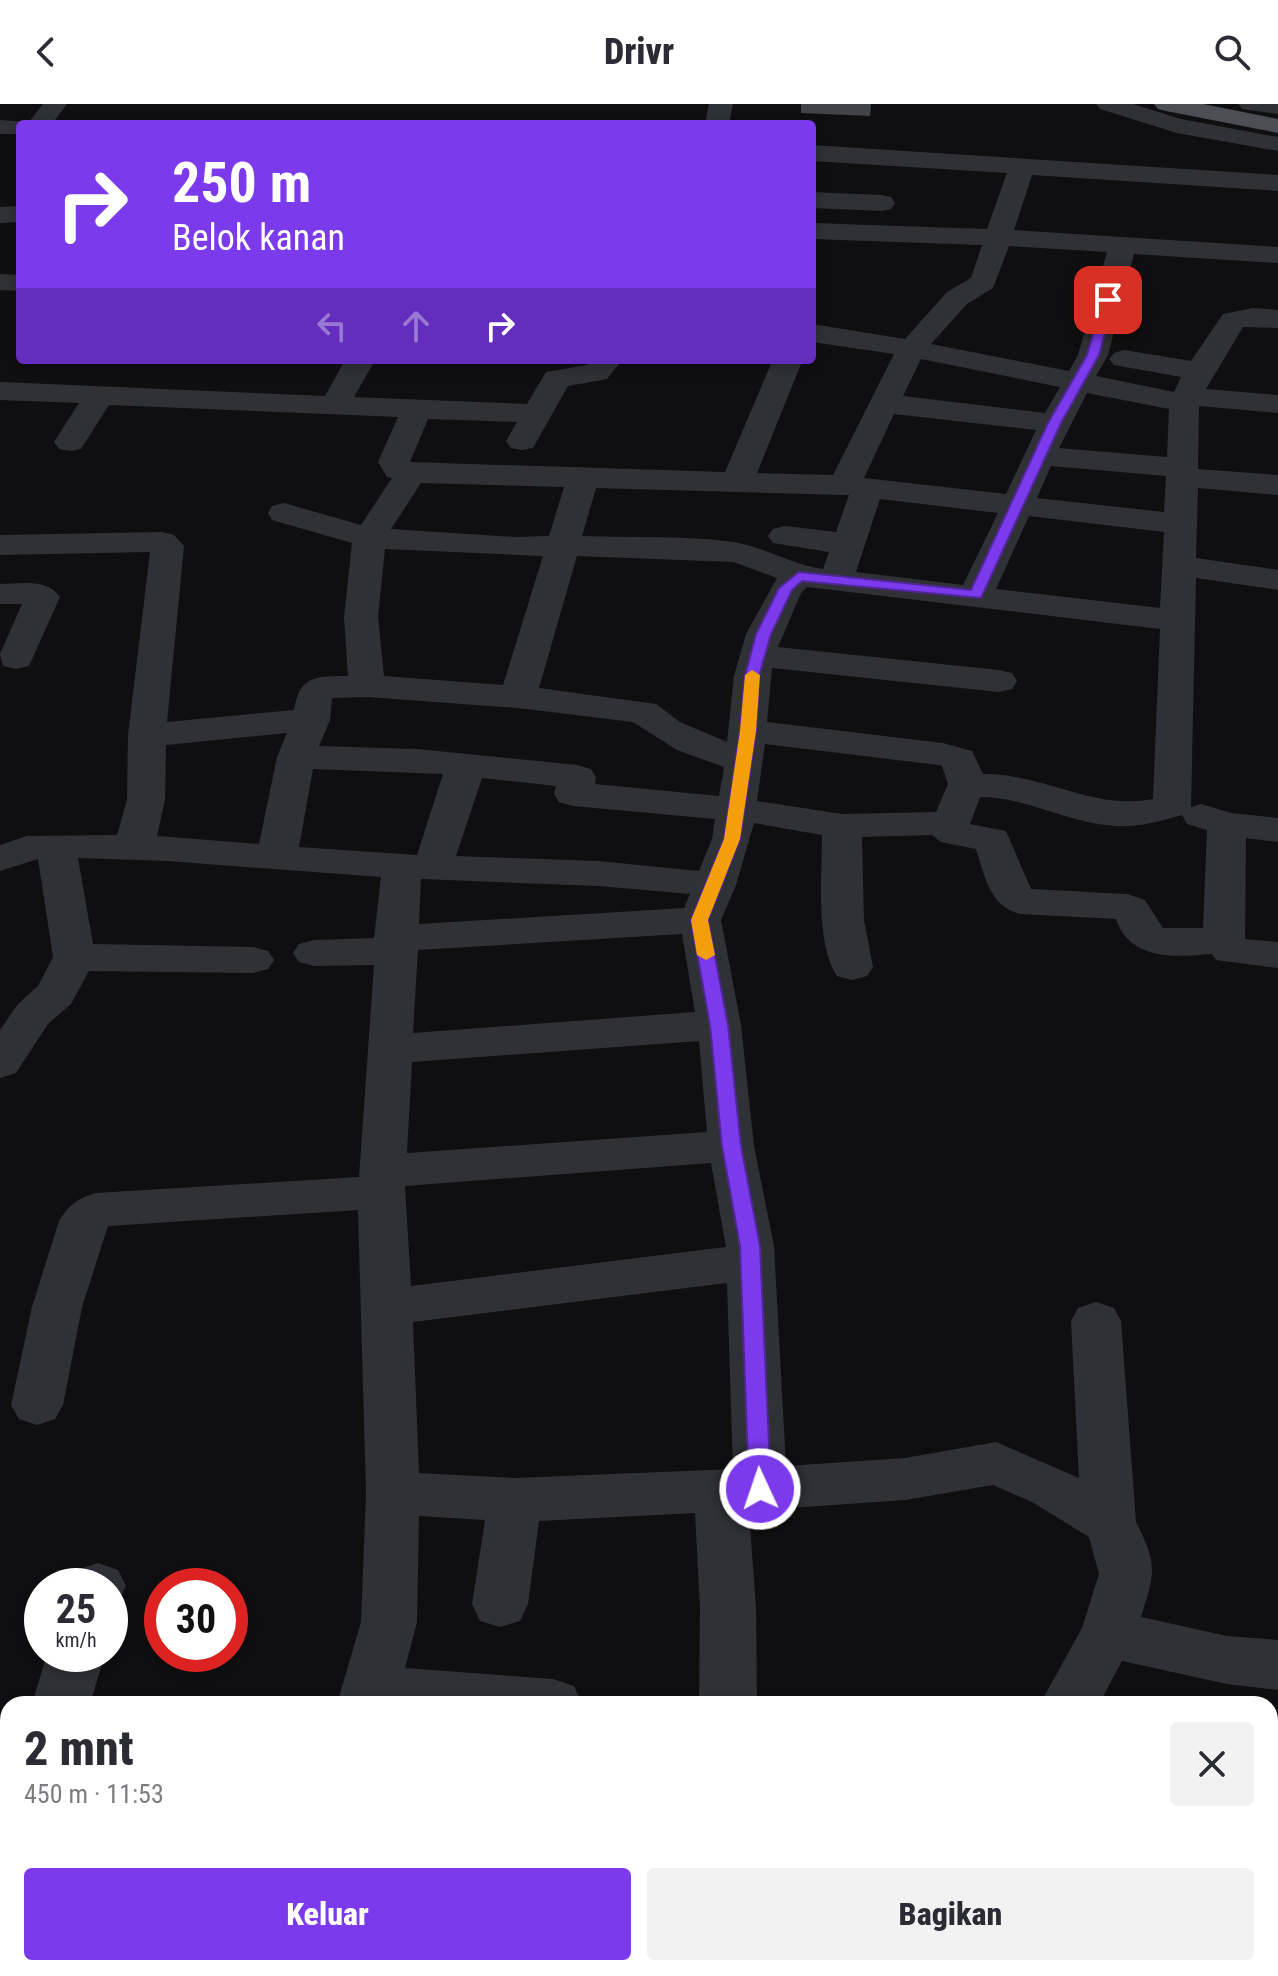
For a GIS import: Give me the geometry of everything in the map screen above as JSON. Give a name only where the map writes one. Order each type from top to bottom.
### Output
[{"type":"main road","points":[[1166,104],[1278,126]]},
{"type":"street","points":[[1108,104],[1177,126],[1278,144]]},
{"type":"street","points":[[1250,104],[1278,107]]},
{"type":"street","points":[[816,153],[1278,183]]},
{"type":"street","points":[[728,1696],[728,1608],[741,1490],[750,1246],[731,1146],[708,902],[732,839],[746,746],[752,676],[764,634],[786,588],[817,559],[856,486],[882,403],[911,349],[957,298],[983,282],[1022,165]]},
{"type":"street","points":[[816,200],[908,205]]},
{"type":"street","points":[[956,211],[1002,226],[1123,244],[1278,255]]},
{"type":"street","points":[[816,231],[1002,226]]},
{"type":"street","points":[[976,595],[1055,423],[1087,369],[1123,244]]},
{"type":"street","points":[[1172,806],[1182,472],[1191,390],[1233,320],[1253,317],[1278,319]]},
{"type":"street","points":[[816,334],[911,349],[1087,369],[1278,404]]},
{"type":"street","points":[[1008,343],[1087,369]]},
{"type":"street","points":[[1124,359],[1191,390]]},
{"type":"street","points":[[336,403],[358,364]]},
{"type":"street","points":[[505,475],[557,378],[596,373],[604,364]]},
{"type":"street","points":[[737,482],[786,364]]},
{"type":"street","points":[[5,382],[100,395],[536,414]]},
{"type":"street","points":[[70,442],[100,395]]},
{"type":"street","points":[[882,403],[1055,423]]},
{"type":"street","points":[[417,409],[394,462],[398,470],[411,473],[856,486],[1180,524]]},
{"type":"street","points":[[1039,456],[1278,485]]},
{"type":"street","points":[[367,686],[361,617],[369,538],[411,473]]},
{"type":"street","points":[[518,697],[583,477]]},
{"type":"street","points":[[284,513],[369,538],[502,547],[565,545],[733,552],[765,560],[817,559],[976,595],[1178,621]]},
{"type":"street","points":[[0,545],[109,527],[167,546],[147,735],[146,800],[134,847]]},
{"type":"street","points":[[1180,566],[1278,580]]},
{"type":"street","points":[[0,594],[38,594],[43,597],[16,658]]},
{"type":"street","points":[[758,656],[999,681]]},
{"type":"street","points":[[277,855],[296,757],[311,720],[315,692],[320,689],[367,686],[518,697],[643,712],[690,742],[943,754],[959,759],[968,787]]},
{"type":"street","points":[[147,735],[311,720]]},
{"type":"street","points":[[296,757],[417,760],[577,777],[573,794],[737,809],[842,826],[948,823],[953,820],[963,790],[988,784],[1102,813],[1134,815],[1172,806],[1227,824],[1278,830]]},
{"type":"street","points":[[369,1696],[389,1622],[393,1493],[382,1182],[395,944],[417,866],[463,779],[461,765]]},
{"type":"street","points":[[948,823],[950,832],[955,834],[992,839],[1012,894],[1020,901],[1127,907],[1136,914],[1141,931],[1148,939],[1161,942],[1224,940]]},
{"type":"street","points":[[1227,824],[1224,940],[1231,951],[1278,955]]},
{"type":"street","points":[[842,826],[843,920],[852,967]]},
{"type":"street","points":[[0,1063],[33,1014],[56,994],[74,957],[57,851],[67,846]]},
{"type":"street","points":[[0,859],[27,848],[134,847],[417,866],[620,873],[708,902]]},
{"type":"street","points":[[314,953],[708,902]]},
{"type":"street","points":[[74,957],[253,960]]},
{"type":"street","points":[[389,1049],[719,1025]]},
{"type":"street","points":[[37,1405],[57,1307],[75,1247],[83,1221],[96,1210],[731,1146]]},
{"type":"street","points":[[388,1307],[749,1262]]},
{"type":"street","points":[[1073,1696],[1108,1634],[1127,1574],[1122,1549],[1109,1522],[1096,1321]]},
{"type":"street","points":[[393,1493],[515,1500],[741,1490],[905,1479],[996,1463],[1051,1487],[1109,1522]]},
{"type":"street","points":[[500,1604],[515,1500]]},
{"type":"street","points":[[1108,1634],[1227,1660],[1278,1665]]},
{"type":"street","points":[[63,1696],[71,1672]]},
{"type":"slow traffic","points":[[706,955],[700,920],[732,839],[748,731],[752,675]]},
{"type":"route","points":[[760,1489],[750,1246],[731,1146],[719,1025],[700,920],[732,839],[748,731],[752,676],[764,634],[786,588],[799,576],[976,595],[1055,423],[1093,355],[1108,300]]}]
